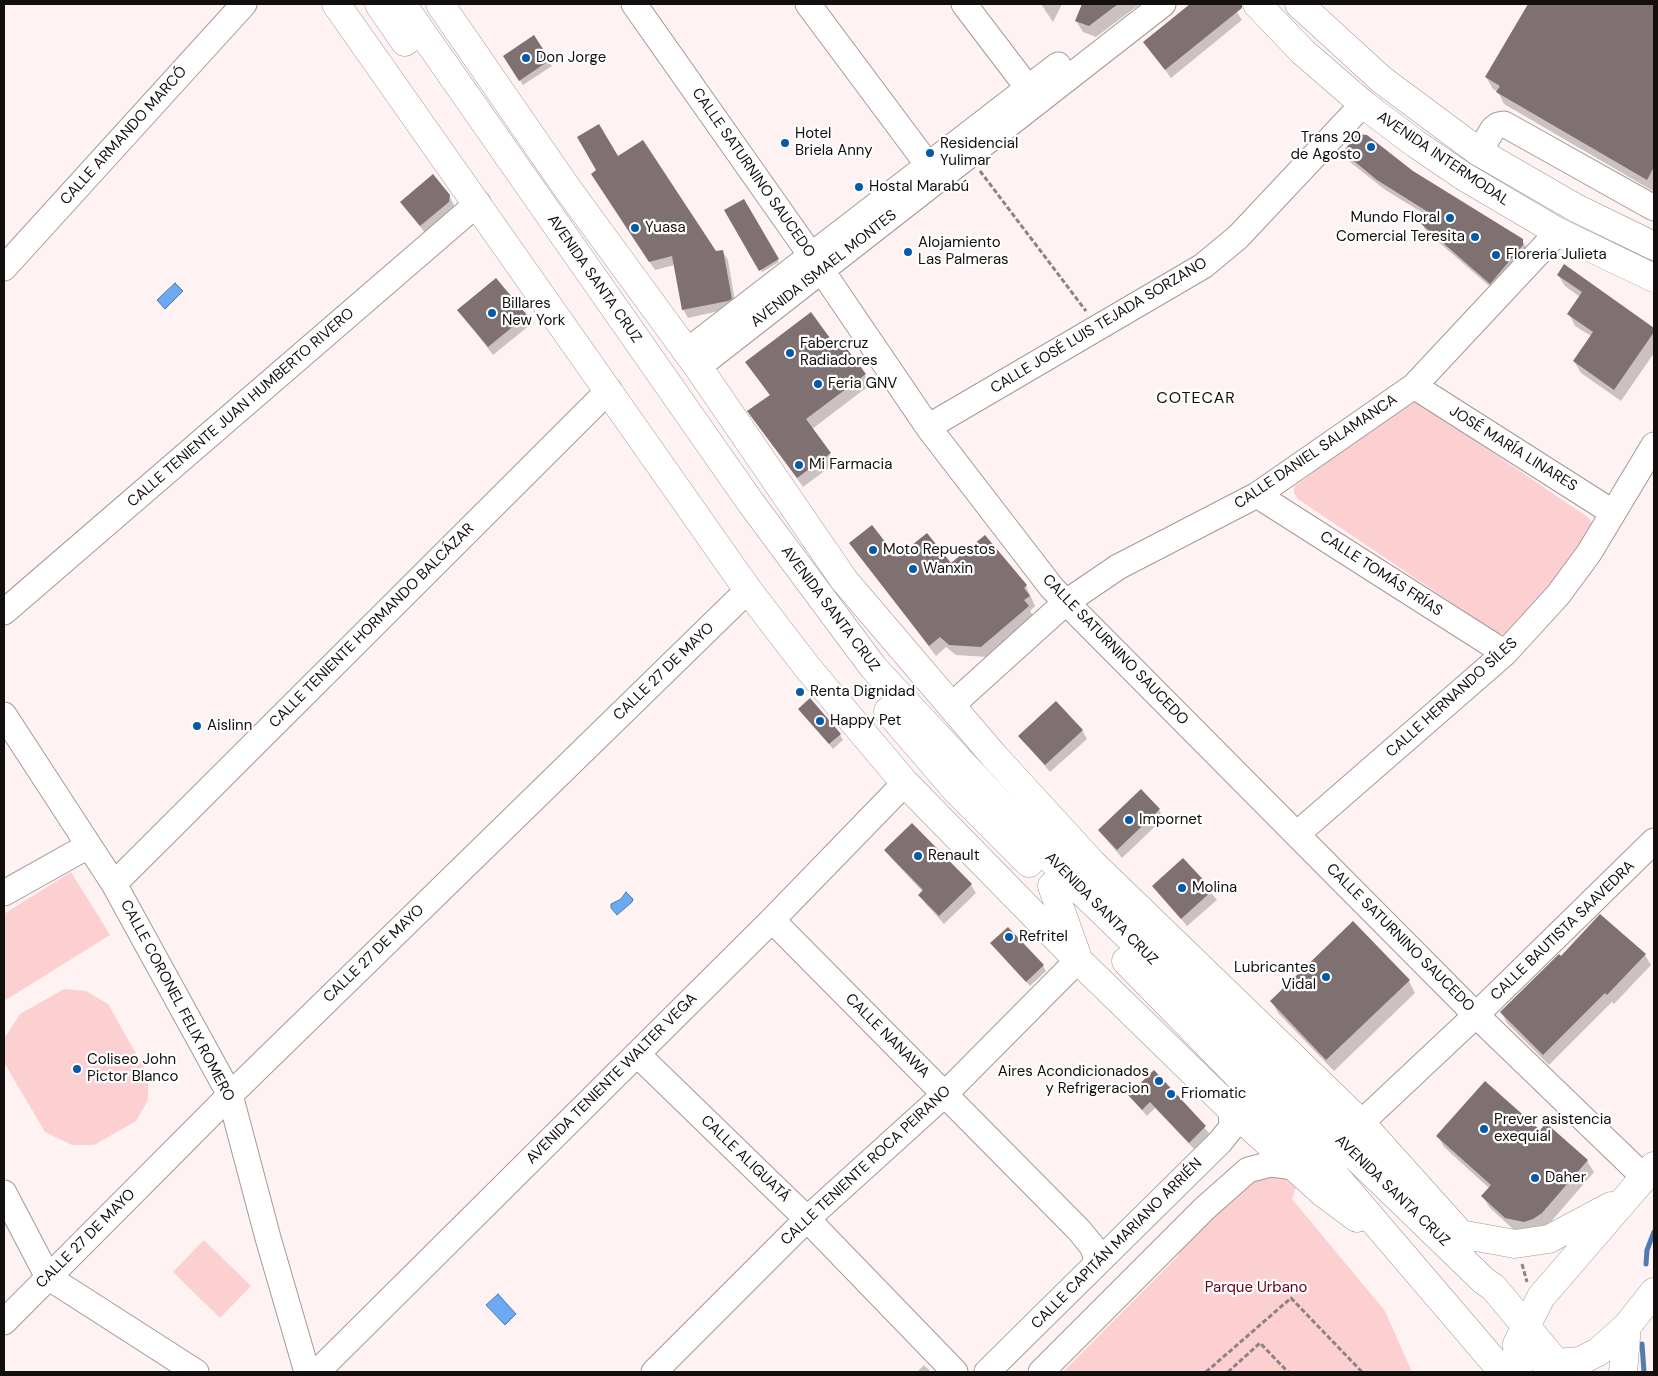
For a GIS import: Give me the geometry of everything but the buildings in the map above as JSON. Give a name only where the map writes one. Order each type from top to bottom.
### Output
[{"type":"main road","name":"AVENIDA SANTA CRUZ","points":[[336,4],[478,203],[748,590],[807,667],[905,783],[1078,960],[1231,1109],[1322,1192],[1391,1242]]},
{"type":"main road","name":"AVENIDA SANTA CRUZ","points":[[379,4],[777,570],[859,676],[956,790],[1332,1172],[1453,1315],[1516,1355],[1560,1368]]},
{"type":"main road","name":"AVENIDA SANTA CRUZ","points":[[402,4],[751,503],[873,667],[1074,884],[1494,1288]]},
{"type":"main road","name":"AVENIDA SANTA CRUZ","points":[[440,4],[541,151],[692,359],[844,580],[951,706],[1093,864],[1361,1123],[1464,1236],[1494,1288],[1516,1355]]},
{"type":"main road","name":"AVENIDA INTERMODAL","points":[[1258,4],[1303,52],[1363,104],[1463,176],[1558,232],[1654,278]]},
{"type":"main road","name":"AVENIDA INTERMODAL","points":[[1299,4],[1382,80],[1479,152],[1576,208],[1641,240]]},
{"type":"main road","points":[[1463,176],[1479,152]]},
{"type":"main road","points":[[1093,864],[1148,957]]},
{"type":"main road","points":[[1052,886],[1078,960]]},
{"type":"main road","points":[[1428,1226],[1464,1236],[1515,1244],[1549,1239],[1599,1214],[1644,1178]]},
{"type":"main road","points":[[1516,1355],[1541,1297],[1644,1178]]},
{"type":"main road","points":[[1560,1368],[1598,1352],[1627,1326],[1654,1292]]},
{"type":"main road","points":[[1623,1372],[1627,1326]]},
{"type":"street","name":"CALLE ARMANDO MARCÓ","points":[[4,268],[244,4]]},
{"type":"street","name":"CALLE SATURNINO SAUCEDO","points":[[634,4],[816,263],[928,427],[1052,588],[1476,1015],[1644,1178]]},
{"type":"street","points":[[808,4],[928,165]]},
{"type":"street","points":[[964,4],[1028,88]]},
{"type":"street","name":"AVENIDA ISMAEL MONTES","points":[[816,263],[928,165],[1140,4]]},
{"type":"street","name":"AVENIDA ISMAEL MONTES","points":[[692,359],[816,263],[969,157],[1163,4]]},
{"type":"street","name":"CALLE JOSÉ LUIS TEJADA SORZANO","points":[[928,427],[1203,266],[1238,238],[1363,104]]},
{"type":"street","points":[[1479,152],[1493,129],[1498,124],[1504,124],[1652,209],[1641,240]]},
{"type":"street","name":"CALLE TENIENTE JUAN HUMBERTO RIVERO","points":[[4,612],[478,203]]},
{"type":"street","name":"CALLE DANIEL SALAMANCA","points":[[951,706],[1065,602],[1118,567],[1257,495],[1414,386],[1558,232]]},
{"type":"street","name":"JOSÉ MARÍA LINARES","points":[[1414,386],[1612,512]]},
{"type":"street","name":"CALLE TENIENTE HORMANDO BALCÁZAR","points":[[114,884],[609,390]]},
{"type":"street","name":"CALLE HERNANDO SÍLES","points":[[1297,834],[1505,653],[1558,595],[1588,553],[1654,444]]},
{"type":"street","name":"CALLE TOMÁS FRÍAS","points":[[1257,495],[1505,653]]},
{"type":"street","name":"CALLE 27 DE MAYO","points":[[4,1322],[230,1095],[748,590]]},
{"type":"street","name":"CALLE CORONEL FELIX ROMERO","points":[[4,714],[114,884],[230,1095],[268,1238],[307,1372]]},
{"type":"street","name":"AVENIDA TENIENTE WALTER VEGA","points":[[318,1372],[772,920],[905,783]]},
{"type":"street","name":"CALLE BAUTISTA SAAVEDRA","points":[[1361,1123],[1476,1015],[1654,841]]},
{"type":"street","points":[[4,893],[88,846]]},
{"type":"street","name":"CALLE NANAWA","points":[[772,920],[1083,1234],[1092,1246],[1096,1256],[1095,1265]]},
{"type":"street","name":"CALLE TENIENTE ROCA PEIRANO","points":[[654,1372],[807,1219],[945,1094],[1078,960]]},
{"type":"street","name":"CALLE ALIGUATÁ","points":[[637,1054],[807,1219],[955,1372]]},
{"type":"street","name":"CALLE CAPITÁN MARIANO ARRIÉN","points":[[987,1372],[1220,1142],[1232,1127],[1231,1109]]},
{"type":"street","points":[[1041,1372],[1205,1208],[1248,1170],[1271,1164],[1295,1167]]},
{"type":"street","points":[[1180,1182],[1205,1208]]},
{"type":"street","points":[[4,1193],[48,1277],[196,1372]]},
{"type":"path","points":[[969,157],[1099,327]]},
{"type":"path","points":[[1206,1372],[1291,1298],[1362,1372]]},
{"type":"path","points":[[1228,1372],[1260,1343],[1288,1372]]},
{"type":"green space","points":[[1418,402],[1589,518],[1592,524],[1593,530],[1510,636],[1495,632],[1298,499],[1294,493],[1294,487],[1402,406]]},
{"type":"green space","points":[[71,872],[110,935],[4,1001],[4,914]]},
{"type":"green space","name":"Coliseo John Pictor Blanco","points":[[64,989],[86,991],[108,1004],[148,1075],[148,1100],[136,1121],[94,1145],[72,1145],[45,1132],[5,1064],[4,1039],[20,1014]]},
{"type":"green space","name":"Parque Urbano","points":[[1285,1174],[1297,1185],[1292,1199],[1385,1311],[1412,1372],[1063,1372],[1178,1256],[1186,1233],[1248,1177]]},
{"type":"green space","points":[[204,1240],[251,1286],[220,1318],[173,1272]]},
{"type":"water","points":[[175,283],[183,291],[165,309],[157,300]]},
{"type":"water","points":[[626,892],[633,899],[632,902],[617,915],[611,908],[611,904],[621,899]]},
{"type":"water","points":[[498,1294],[516,1314],[505,1325],[486,1305]]},
{"type":"waterway","points":[[1646,1264],[1647,1250],[1654,1232]]},
{"type":"waterway","points":[[1642,1344],[1644,1372]]},
{"type":"place","name":"Don Jorge","points":[[526,58]]},
{"type":"place","name":"Hotel Briela Anny","points":[[785,143]]},
{"type":"place","name":"Trans 20 de Agosto","points":[[1371,147]]},
{"type":"place","name":"Residencial Yulimar","points":[[930,153]]},
{"type":"place","name":"Hostal Marabú","points":[[859,187]]},
{"type":"place","name":"Mundo Floral","points":[[1450,218]]},
{"type":"place","name":"Yuasa","points":[[635,228]]},
{"type":"place","name":"Comercial Teresita","points":[[1475,237]]},
{"type":"place","name":"Alojamiento Las Palmeras","points":[[908,252]]},
{"type":"place","name":"Floreria Julieta","points":[[1496,255]]},
{"type":"place","name":"Billares New York","points":[[492,313]]},
{"type":"place","name":"Fabercruz Radiadores","points":[[790,353]]},
{"type":"place","name":"Feria GNV","points":[[818,384]]},
{"type":"place","name":"Mi Farmacia","points":[[799,465]]},
{"type":"place","name":"Moto Repuestos","points":[[873,550]]},
{"type":"place","name":"Wanxin","points":[[913,569]]},
{"type":"place","name":"Renta Dignidad","points":[[800,692]]},
{"type":"place","name":"Happy Pet","points":[[820,721]]},
{"type":"place","name":"Aislinn","points":[[197,726]]},
{"type":"place","name":"Impornet","points":[[1129,820]]},
{"type":"place","name":"Renault","points":[[918,856]]},
{"type":"place","name":"Molina","points":[[1182,888]]},
{"type":"place","name":"Refritel","points":[[1009,937]]},
{"type":"place","name":"Lubricantes Vidal","points":[[1326,977]]},
{"type":"place","name":"Coliseo John Pictor Blanco","points":[[77,1069]]},
{"type":"place","name":"Aires Acondicionados y Refrigeracion","points":[[1159,1081]]},
{"type":"place","name":"Friomatic","points":[[1171,1094]]},
{"type":"place","name":"Prever asistencia exequial","points":[[1484,1129]]},
{"type":"place","name":"Daher","points":[[1535,1178]]},
{"type":"district","name":"COTECAR","points":[[1196,399]]}]
